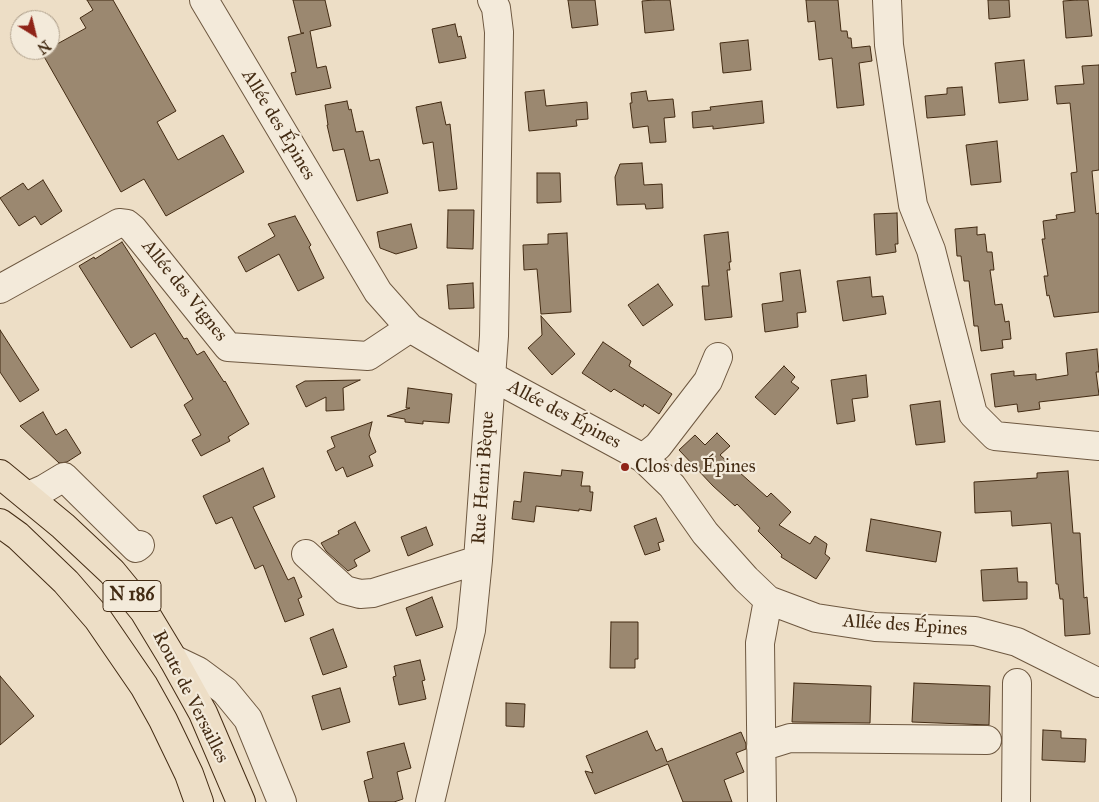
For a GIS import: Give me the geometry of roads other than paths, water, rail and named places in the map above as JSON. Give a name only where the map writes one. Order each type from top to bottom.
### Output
[{"type":"main road","name":"Route de Versailles","points":[[0,474],[63,526],[112,572],[144,611],[174,660],[199,707],[241,802]]},
{"type":"main road","name":"Route de Versailles","points":[[0,523],[18,536],[66,582],[98,619],[144,686],[163,720],[189,774],[199,802]]},
{"type":"main road","points":[[144,686],[199,707]]},
{"type":"street","name":"Allée des Épines","points":[[204,0],[378,292],[410,328],[491,376],[643,458],[672,486],[705,534],[768,600],[816,618],[874,627],[975,631],[1017,642],[1099,683]]},
{"type":"street","name":"Rue Henri Bèque","points":[[430,802],[471,630],[478,560],[494,336],[499,32],[496,8],[492,0]]},
{"type":"street","points":[[887,0],[889,45],[914,206],[931,250],[973,414],[995,436],[1099,446]]},
{"type":"street","name":"Allée des Vignes","points":[[0,289],[119,223],[127,224],[133,229],[228,347],[368,356],[410,328]]},
{"type":"street","points":[[643,458],[658,446],[708,381],[718,357]]},
{"type":"street","points":[[28,496],[64,477],[136,548],[140,545]]},
{"type":"street","points":[[306,554],[345,590],[360,594],[372,593],[478,560]]},
{"type":"street","points":[[762,802],[760,643],[768,600]]},
{"type":"street","points":[[174,660],[198,671],[225,692],[248,719],[282,802]]},
{"type":"street","points":[[1016,802],[1017,683]]},
{"type":"street","points":[[199,707],[257,742]]},
{"type":"street","points":[[761,747],[790,738],[987,740]]},
{"type":"place","name":"Clos des Épines","points":[[625,467]]}]
